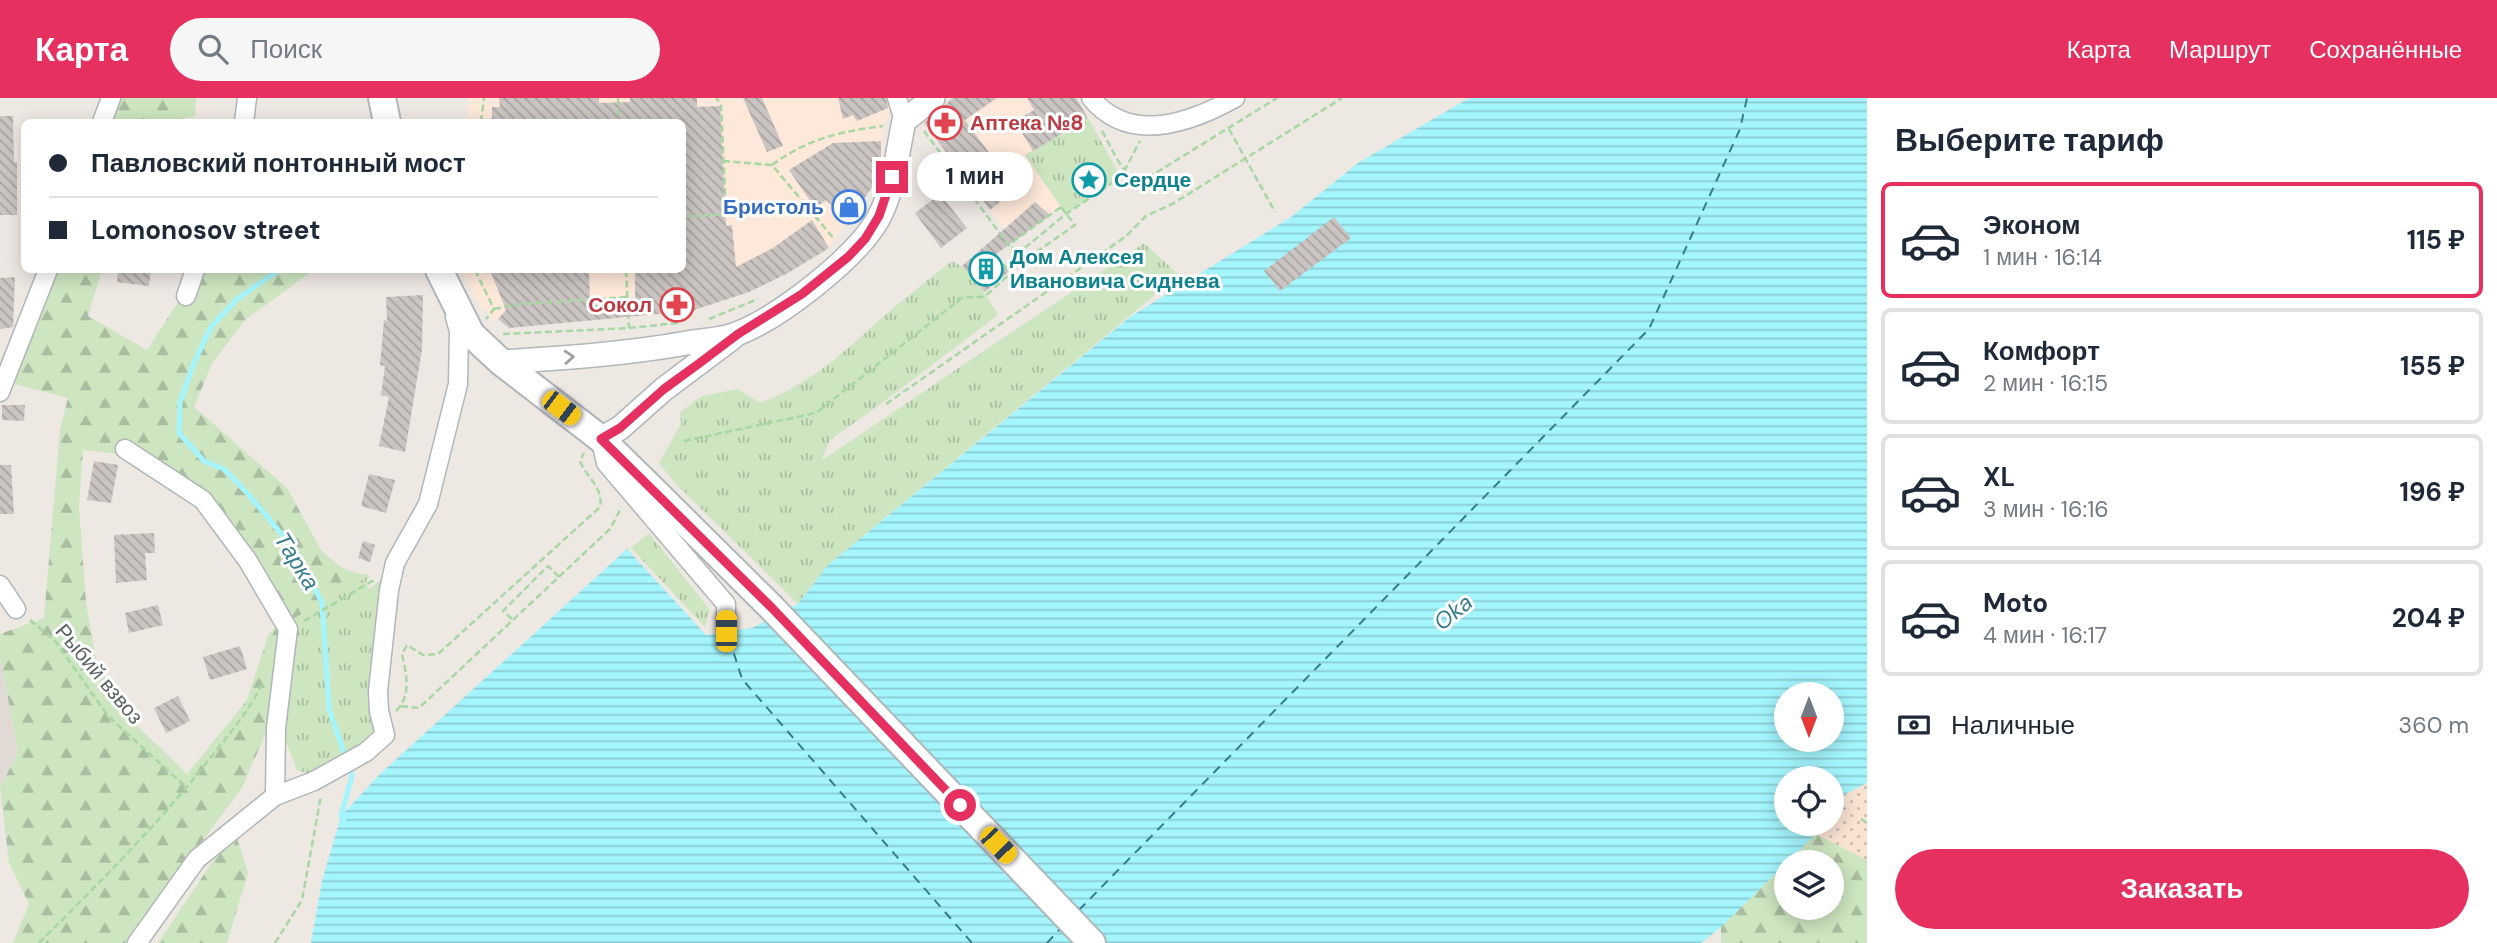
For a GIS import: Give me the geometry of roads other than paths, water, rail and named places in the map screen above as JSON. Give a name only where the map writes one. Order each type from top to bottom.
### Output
[{"type":"main road","points":[[382,98],[386,119]]},
{"type":"main road","points":[[444,279],[471,334],[772,608],[1092,943]]},
{"type":"street","points":[[103,119],[111,98]]},
{"type":"street","points":[[244,119],[247,98]]},
{"type":"street","points":[[897,98],[907,126]]},
{"type":"street","points":[[726,631],[726,604],[592,446],[620,428],[664,389],[738,334],[802,294],[848,257],[865,239],[879,216],[907,126],[933,98]]},
{"type":"street","points":[[1091,98],[1121,122],[1149,126],[1174,123],[1196,116],[1235,98]]},
{"type":"street","points":[[0,392],[47,273]]},
{"type":"street","points":[[186,296],[194,273]]},
{"type":"street","points":[[137,943],[198,859],[275,796],[329,773],[366,752],[385,735],[381,725],[378,691],[381,650],[395,563],[428,504],[458,384],[459,331],[444,279]]},
{"type":"street","points":[[501,362],[629,353],[738,334]]},
{"type":"street","points":[[125,449],[203,500],[248,561],[288,629],[276,728],[275,796]]},
{"type":"street","points":[[0,585],[16,610]]},
{"type":"water","name":"Oka","points":[[1469,98],[1867,98],[1867,783],[1844,795],[1844,766],[1774,766],[1774,836],[1814,836],[1800,850],[1774,850],[1774,875],[1701,943],[311,943],[322,881],[341,816],[379,775],[627,549],[706,635],[752,628],[798,604],[828,565],[1130,317],[1291,217],[1358,163]]},
{"type":"waterway","name":"Тарка","points":[[275,273],[237,299],[211,327],[193,365],[180,403],[179,433],[204,461],[224,469],[296,551],[322,603],[329,709],[352,776],[341,816],[344,820]]},
{"type":"place","name":"Аптека №8","points":[[945,123]]},
{"type":"place","name":"Сердце","points":[[1089,180]]},
{"type":"place","name":"Бристоль","points":[[849,207]]},
{"type":"place","name":"Дом Алексея Ивановича Сиднева","points":[[986,269]]},
{"type":"place","name":"Сокол","points":[[677,305]]}]
